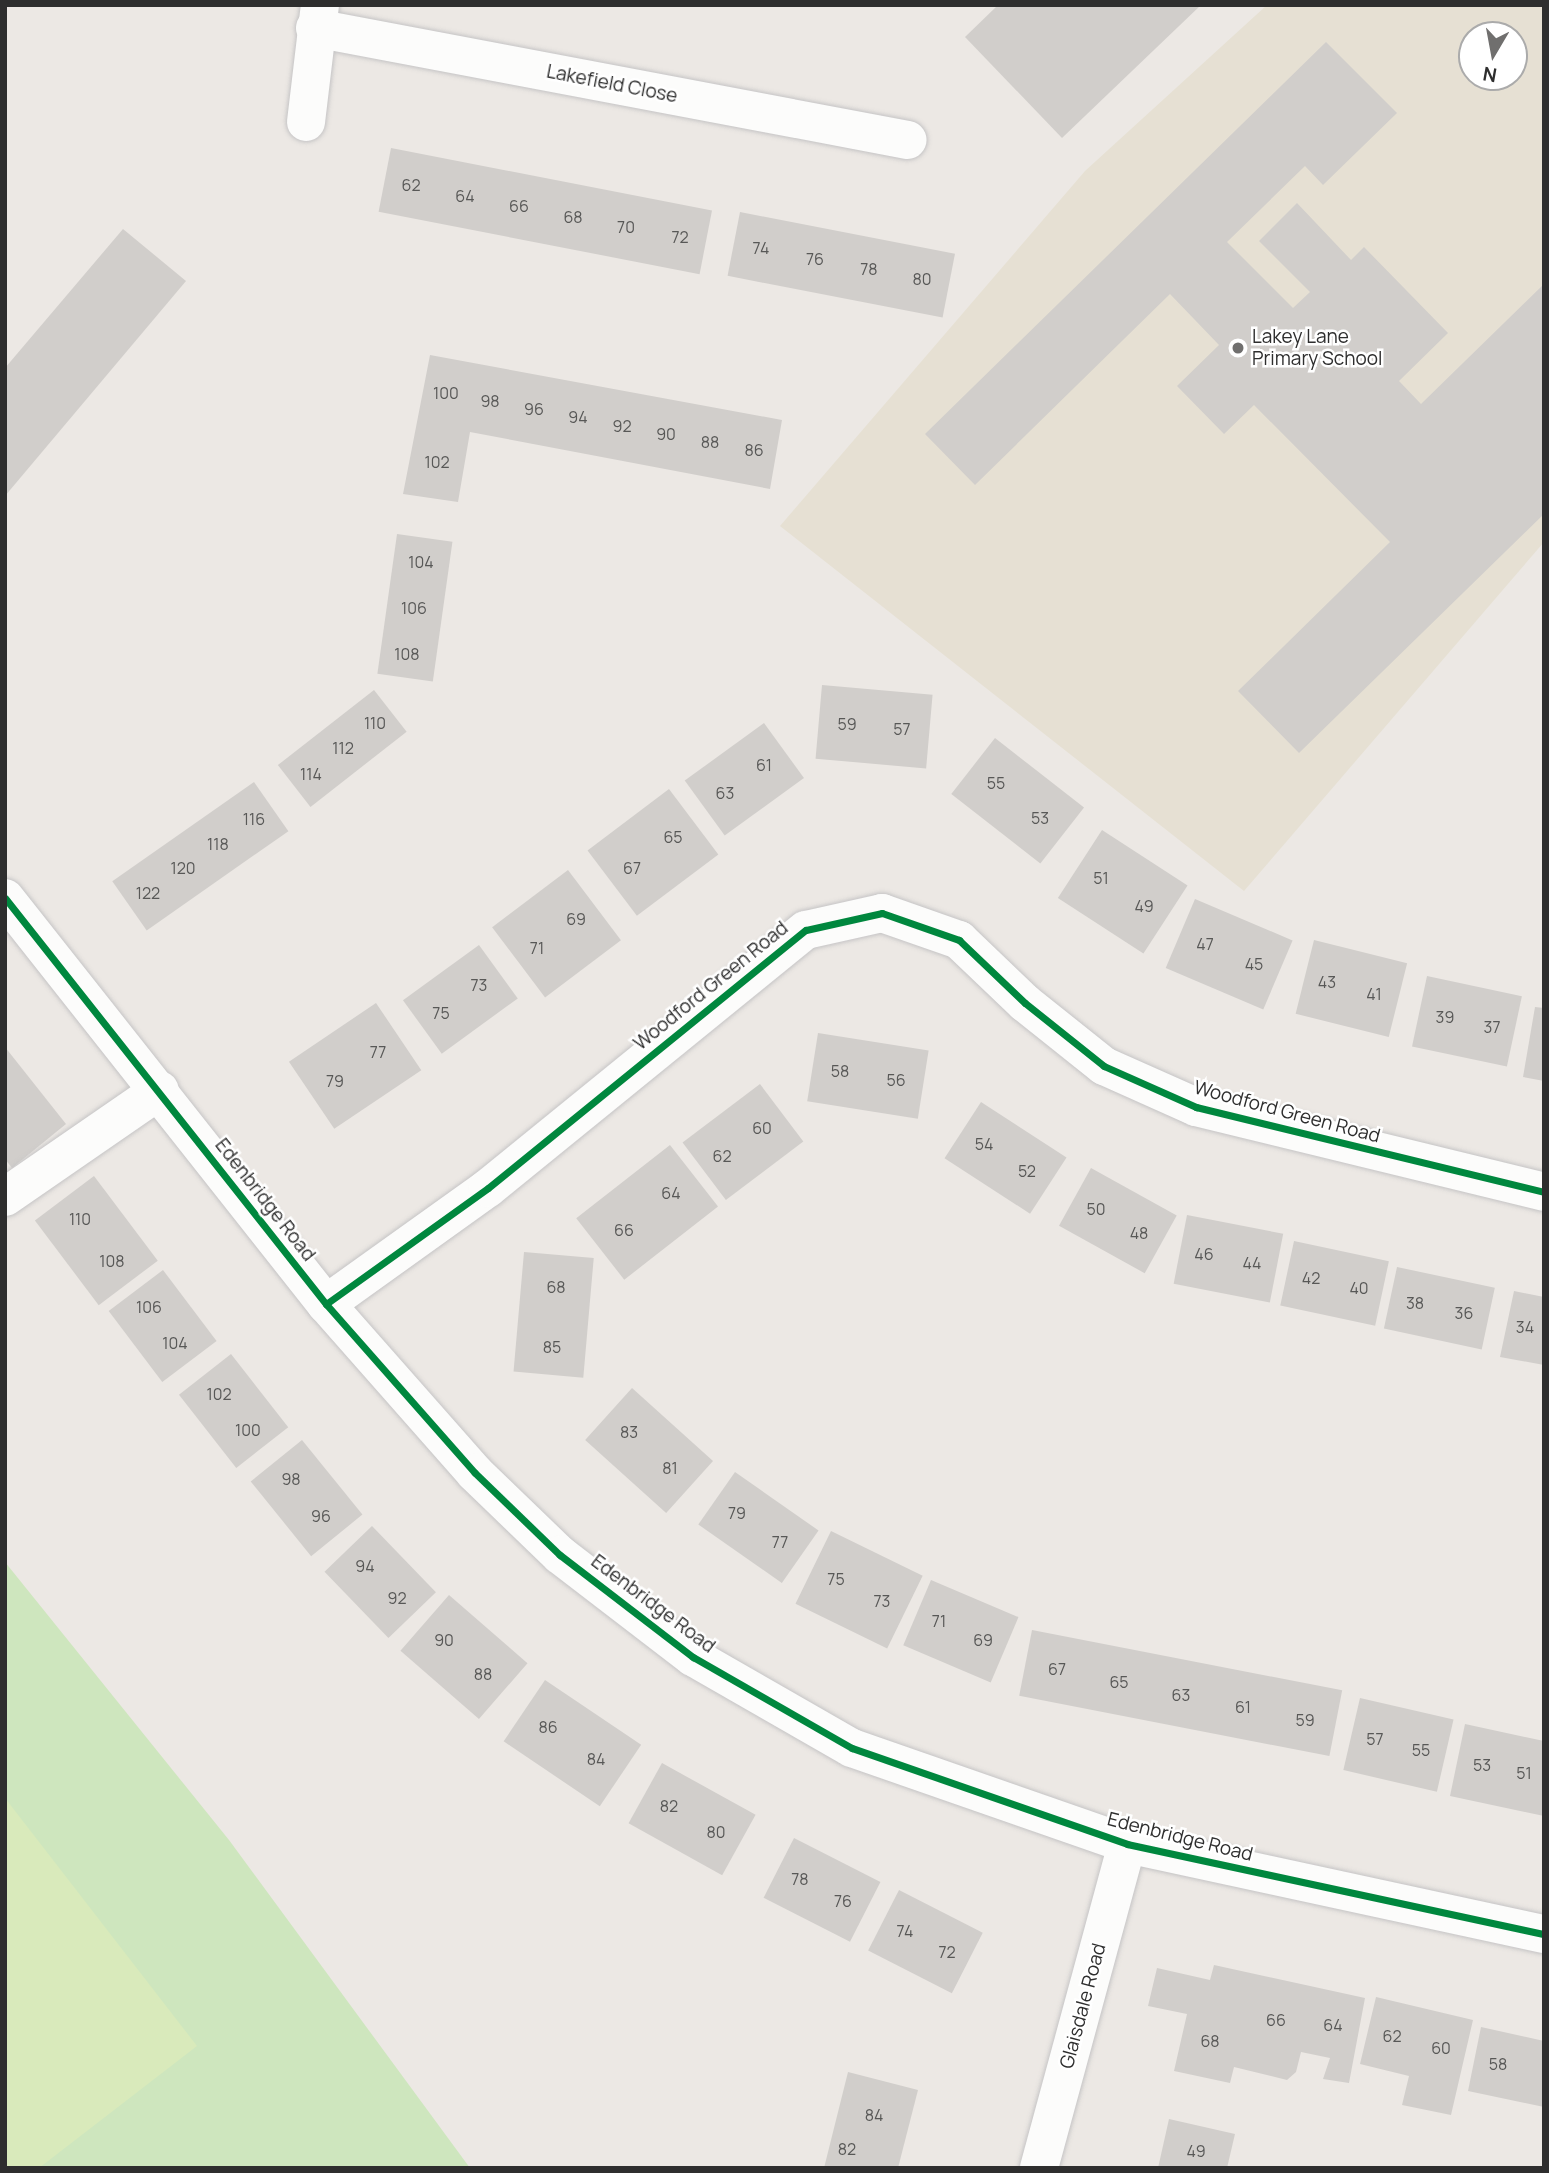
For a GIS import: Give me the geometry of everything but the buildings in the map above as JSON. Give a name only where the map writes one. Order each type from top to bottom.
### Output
[{"type":"street","name":"Lakefield Close","points":[[306,122],[317,17],[908,140]]},
{"type":"street","name":"Edenbridge Road","points":[[5,898],[160,1090],[326,1304],[513,1514],[693,1657],[852,1748],[1128,1844],[1544,1934]]},
{"type":"street","name":"Woodford Green Road","points":[[326,1304],[488,1188],[806,930],[882,914],[960,940],[1025,1003],[1104,1066],[1196,1107],[1544,1192]]},
{"type":"street","points":[[5,1197],[160,1090]]},
{"type":"street","name":"Glaisdale Road","points":[[1039,2168],[1128,1844]]},
{"type":"shaded area","name":"Lakey Lane Primary School","points":[[1267,5],[1544,5],[1544,542],[1244,891],[780,526],[1085,171]]},
{"type":"green space","points":[[5,1562],[229,1840],[470,2168],[5,2168]]},
{"type":"green space","points":[[5,1798],[197,2046],[39,2168],[5,2168]]},
{"type":"cycle path","points":[[5,898],[326,1304],[475,1473],[560,1555],[693,1657],[852,1748],[1127,1844],[1544,1934]]},
{"type":"cycle path","points":[[326,1304],[488,1188],[806,930],[882,913],[959,940],[1025,1003],[1104,1066],[1196,1107],[1544,1192]]},
{"type":"place","name":"Lakey Lane Primary School","points":[[1238,348]]}]
